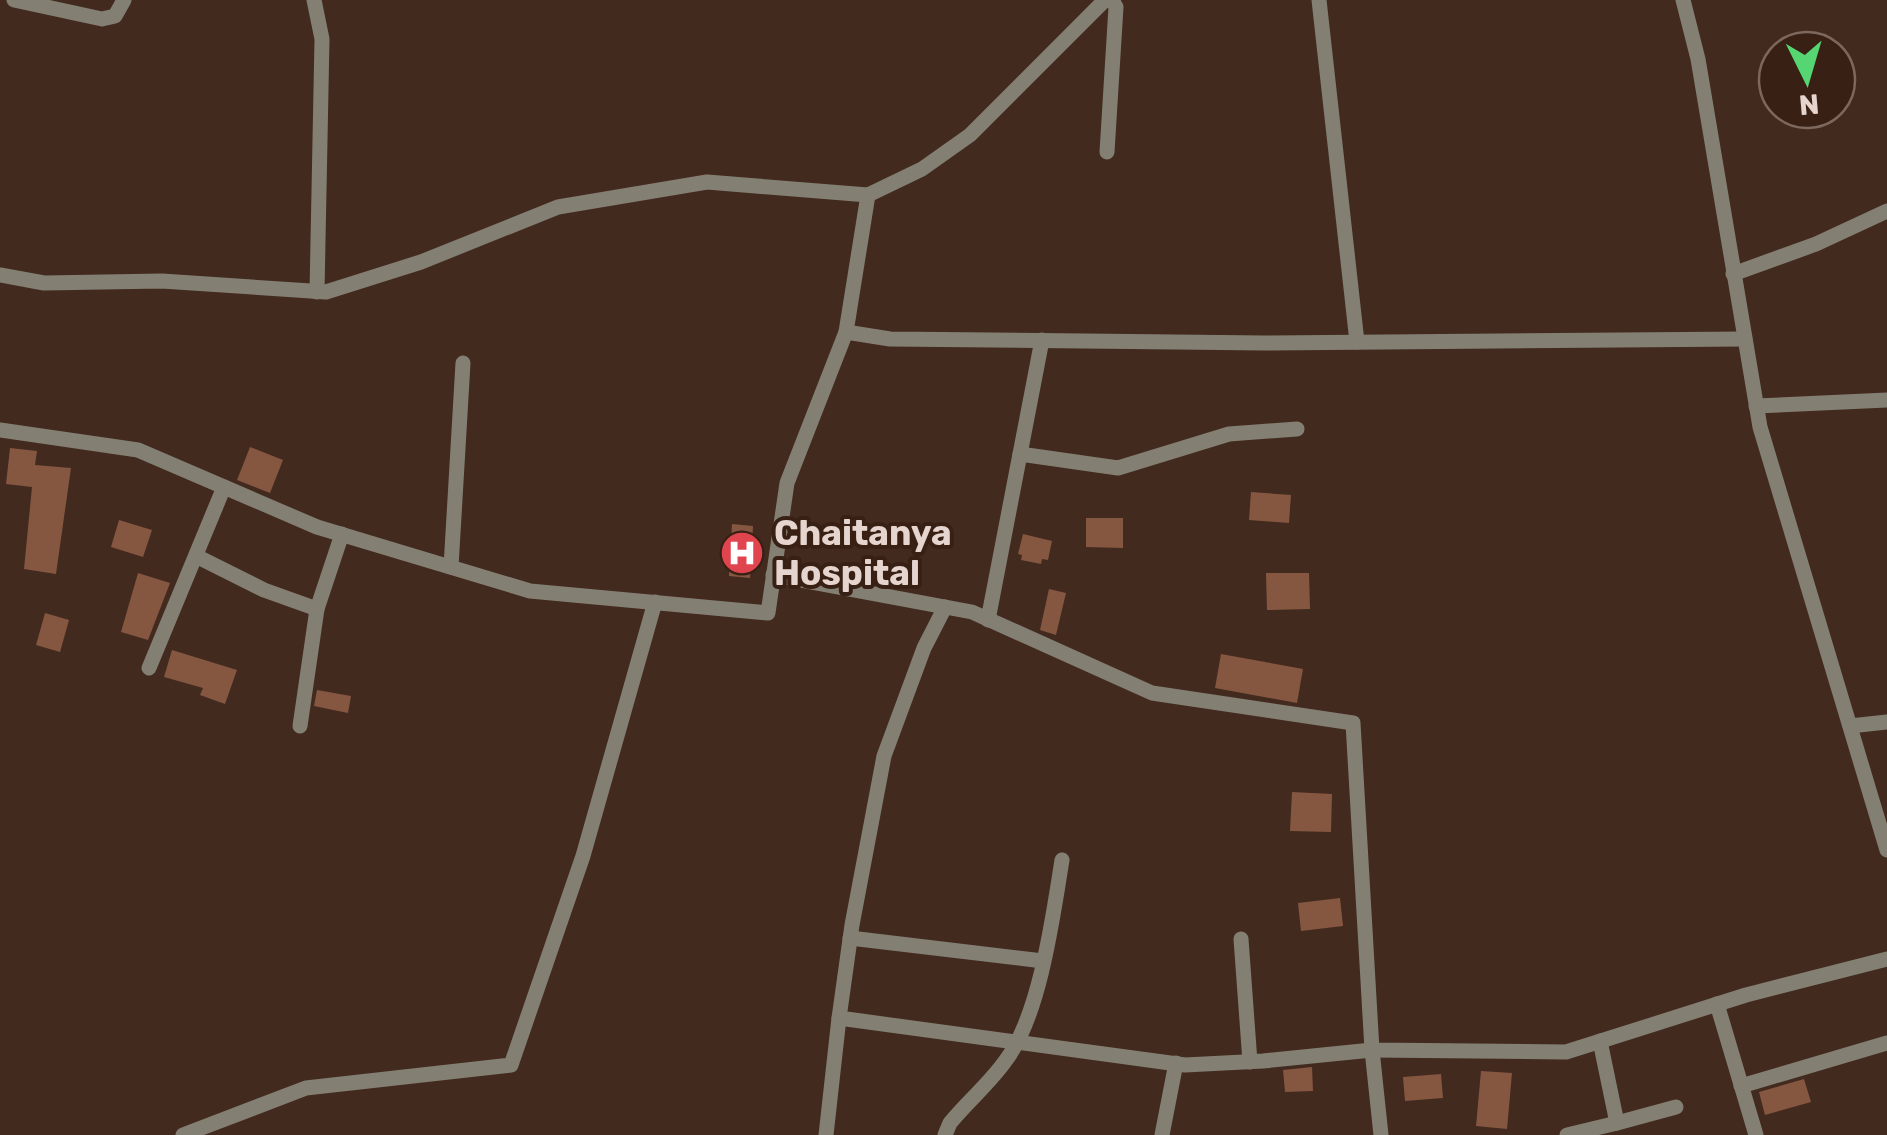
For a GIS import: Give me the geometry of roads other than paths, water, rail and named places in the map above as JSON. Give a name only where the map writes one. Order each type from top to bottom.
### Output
[{"type":"street","points":[[14,0],[102,20],[116,16],[124,0]]},
{"type":"street","points":[[314,0],[322,56],[317,292]]},
{"type":"street","points":[[0,275],[44,283],[162,281],[326,292],[421,262],[558,207],[708,182],[868,195],[922,169],[970,135],[1108,0],[1116,8],[1107,152]]},
{"type":"street","points":[[1320,0],[1357,342]]},
{"type":"street","points":[[1682,0],[1698,59],[1760,427],[1887,850]]},
{"type":"street","points":[[0,430],[138,450],[317,527],[530,591],[768,613],[787,483],[846,332],[868,195]]},
{"type":"street","points":[[1733,274],[1816,244],[1887,211]]},
{"type":"street","points":[[846,332],[890,339],[1744,339]]},
{"type":"street","points":[[988,620],[1042,340]]},
{"type":"street","points":[[452,568],[463,363]]},
{"type":"street","points":[[1756,406],[1887,400]]},
{"type":"street","points":[[1020,454],[1118,468],[1218,436],[1297,429]]},
{"type":"street","points":[[149,668],[224,487]]},
{"type":"street","points":[[300,726],[318,609],[342,534]]},
{"type":"street","points":[[196,556],[264,590],[318,609]]},
{"type":"street","points":[[773,576],[972,612],[1152,693],[1354,723],[1372,1050],[1381,1135]]},
{"type":"street","points":[[183,1135],[306,1088],[510,1065],[583,856],[655,602]]},
{"type":"street","points":[[826,1135],[850,938],[884,754],[918,664],[945,607]]},
{"type":"street","points":[[1850,726],[1887,722]]},
{"type":"street","points":[[945,1135],[1017,1044],[1042,961],[1062,860]]},
{"type":"street","points":[[850,938],[1042,961]]},
{"type":"street","points":[[1241,939],[1250,1062]]},
{"type":"street","points":[[840,1018],[1176,1064],[1250,1062],[1372,1050],[1566,1052],[1717,1004],[1887,959]]},
{"type":"street","points":[[1717,1004],[1756,1135]]},
{"type":"street","points":[[1600,1041],[1618,1123]]},
{"type":"street","points":[[1742,1086],[1887,1044]]},
{"type":"street","points":[[1162,1135],[1176,1064]]},
{"type":"street","points":[[1567,1135],[1676,1107]]},
{"type":"place","name":"Chaitanya Hospital","points":[[742,553]]}]
